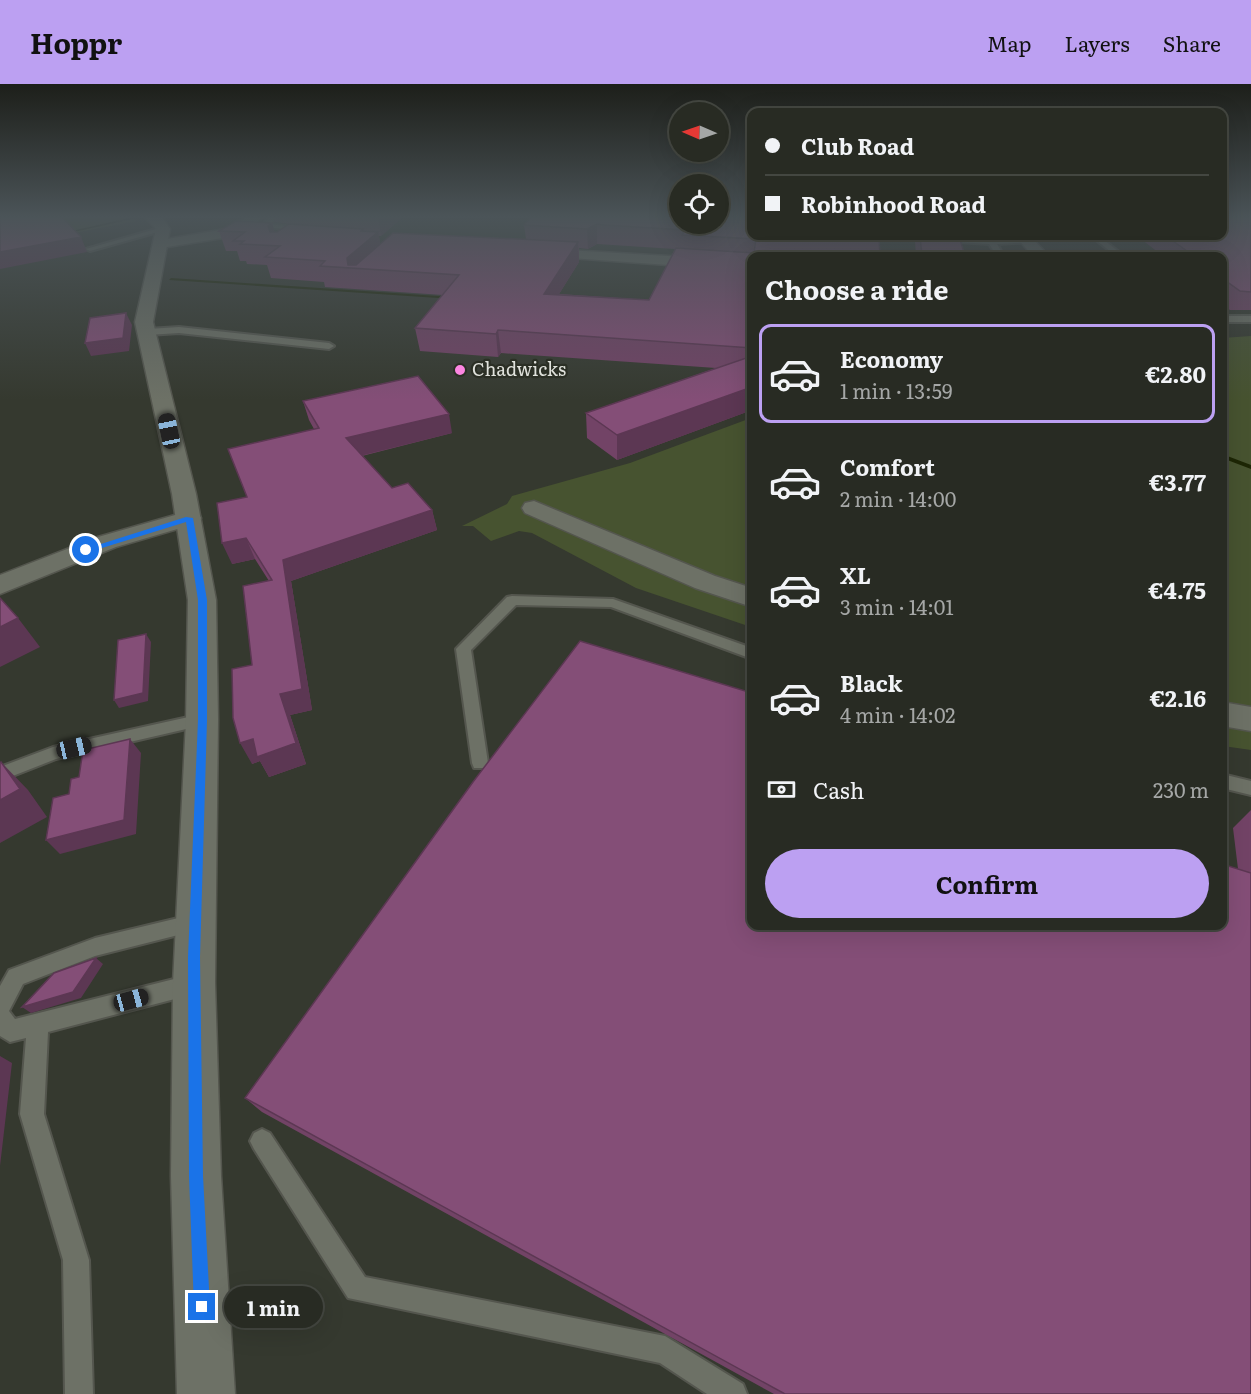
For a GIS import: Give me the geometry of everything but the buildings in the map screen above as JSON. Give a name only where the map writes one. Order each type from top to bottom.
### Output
[{"type":"street","points":[[153,277],[144,322],[189,518],[202,600],[202,720],[194,983],[196,1176],[206,1394]]},
{"type":"street","points":[[534,508],[705,582],[747,596]]},
{"type":"street","points":[[0,585],[107,542],[189,518]]},
{"type":"street","points":[[1227,715],[1251,719]]},
{"type":"lane","points":[[1227,319],[1251,320]]},
{"type":"lane","points":[[148,332],[179,330],[328,346]]},
{"type":"lane","points":[[480,763],[463,649],[512,600],[613,603],[747,652]]},
{"type":"lane","points":[[0,774],[53,753],[202,720]]},
{"type":"lane","points":[[1227,783],[1251,788]]},
{"type":"lane","points":[[0,1007],[16,977],[95,947],[195,922]]},
{"type":"lane","points":[[0,1017],[10,1031],[194,983]]},
{"type":"lane","points":[[38,1024],[32,1114],[76,1260],[79,1394]]},
{"type":"lane","points":[[262,1141],[357,1289],[665,1350],[733,1394]]},
{"type":"green space","points":[[1251,336],[1251,750],[1227,747],[1227,338]]},
{"type":"green space","points":[[747,419],[747,626],[636,588],[532,533],[519,531],[491,541],[473,526],[462,526],[507,504],[512,496],[630,463]]},
{"type":"waterway","points":[[171,279],[453,298]]},
{"type":"waterway","points":[[1227,458],[1251,467]]},
{"type":"place","name":"Chadwicks","points":[[460,370]]},
{"type":"route","points":[[86,550],[189,518],[202,600],[202,720],[194,957],[196,1176],[202,1307]]}]
